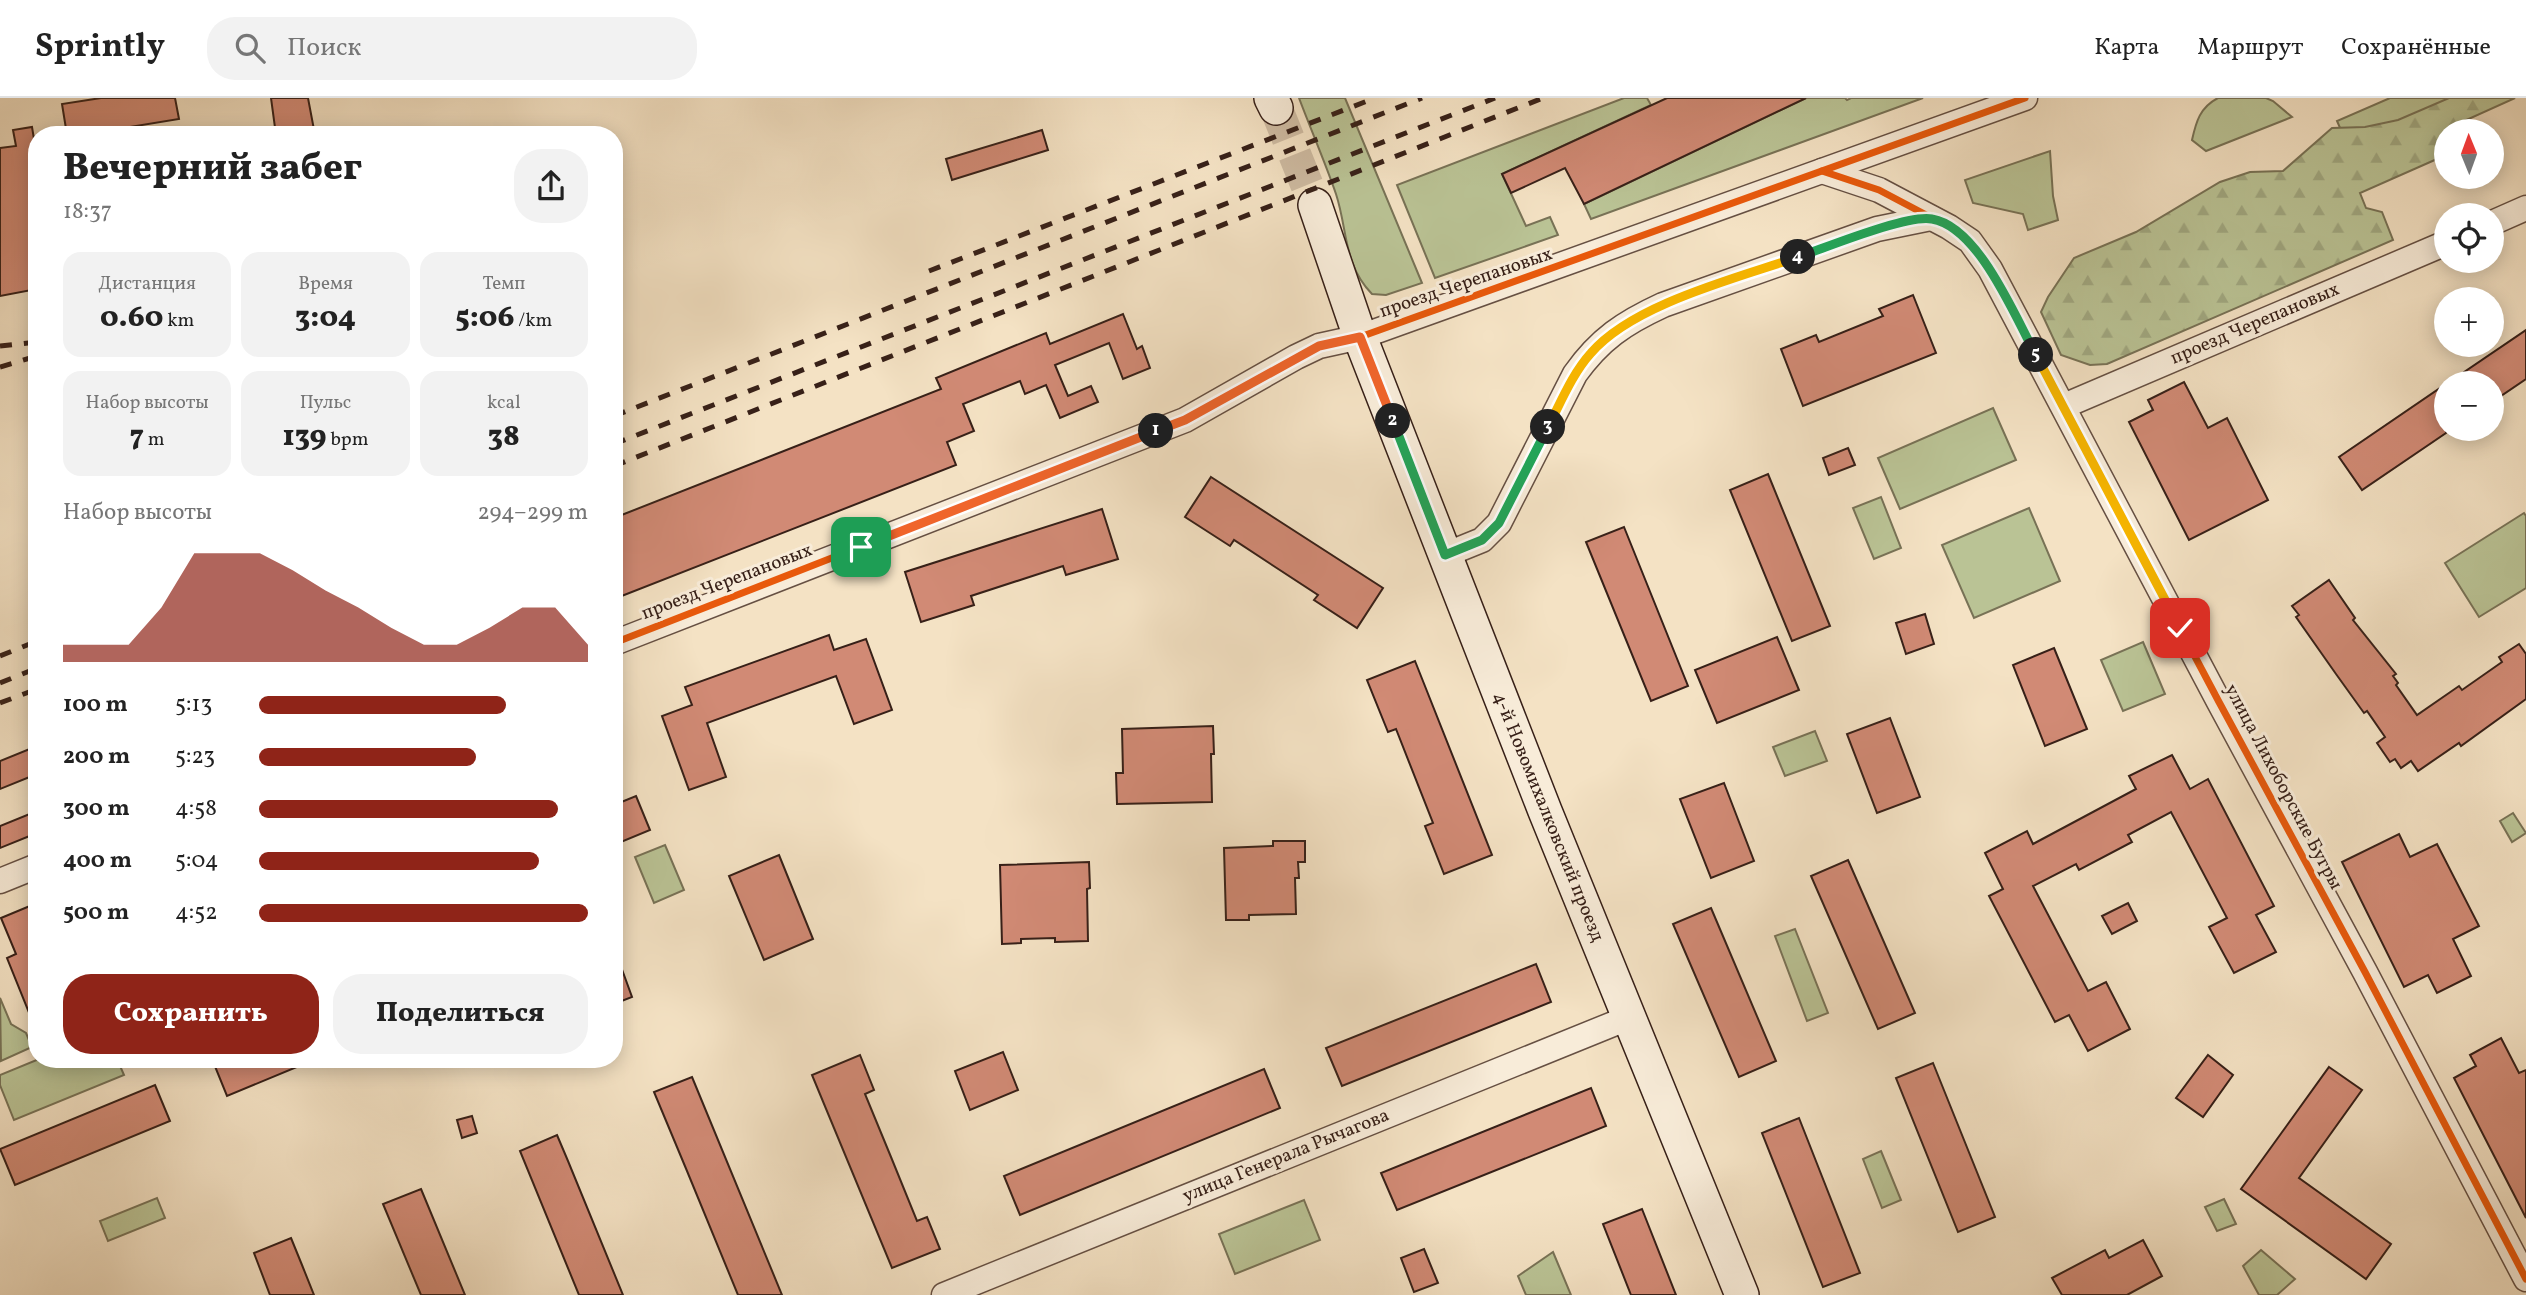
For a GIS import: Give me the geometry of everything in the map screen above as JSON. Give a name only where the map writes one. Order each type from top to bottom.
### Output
[{"type":"street","name":"проезд Черепановых","points":[[623,639],[1185,420],[1319,346],[1360,337],[2025,98]]},
{"type":"street","name":"улица Лихоборские Бугры","points":[[1822,172],[1879,190],[1949,227],[1970,241],[1983,260],[2064,406],[2526,1279]]},
{"type":"street","name":"4-й Новомихалковский проезд","points":[[1315,205],[1360,337],[1445,555],[1628,1018],[1742,1295]]},
{"type":"street","points":[[2504,218],[2526,208]]},
{"type":"street","points":[[1445,555],[1482,540],[1499,523],[1576,374],[1591,352],[1631,320],[1675,300],[1877,229],[1931,218]]},
{"type":"street","name":"проезд Черепановых","points":[[2064,406],[2434,248]]},
{"type":"street","points":[[0,881],[28,870]]},
{"type":"street","name":"улица Генерала Рычагова","points":[[944,1295],[1628,1018]]},
{"type":"green space","points":[[1299,98],[1345,98],[1422,283],[1386,295],[1372,294],[1363,283],[1351,259],[1336,194]]},
{"type":"green space","points":[[1624,98],[1647,98],[1651,105],[1502,174],[1526,226],[1550,217],[1558,235],[1435,278],[1397,185]]},
{"type":"green space","points":[[1806,98],[1923,98],[1591,219],[1584,204]]},
{"type":"green space","points":[[2218,98],[2266,98],[2292,117],[2206,151],[2192,140],[2203,110]]},
{"type":"green space","points":[[2390,98],[2483,98],[2352,155],[2337,121]]},
{"type":"green space","points":[[2449,98],[2515,98],[2468,119],[2434,119],[2434,160],[2360,193],[2366,208],[2382,212],[2393,240],[2107,364],[2090,365],[2061,355],[2041,312],[2074,258],[2136,232],[2220,182],[2250,172],[2283,171],[2332,128],[2365,127],[2398,120]]},
{"type":"green space","points":[[2050,151],[2053,196],[2058,220],[2028,230],[2023,214],[1973,203],[1965,180]]},
{"type":"green space","points":[[1993,408],[2016,460],[1900,509],[1878,458]]},
{"type":"green space","points":[[1881,497],[1901,548],[1874,559],[1853,508]]},
{"type":"green space","points":[[2029,508],[2060,581],[1974,618],[1942,545]]},
{"type":"green space","points":[[2524,513],[2526,588],[2479,617],[2445,563]]},
{"type":"green space","points":[[2143,642],[2165,694],[2123,711],[2101,660]]},
{"type":"green space","points":[[1815,731],[1827,761],[1785,776],[1773,747]]},
{"type":"green space","points":[[2513,813],[2526,833],[2512,842],[2500,821]]},
{"type":"green space","points":[[665,845],[684,890],[654,903],[635,857]]},
{"type":"green space","points":[[1795,929],[1828,1013],[1807,1021],[1775,936]]},
{"type":"green space","points":[[0,998],[11,1024],[26,1033],[28,1038],[28,1049],[1,1061]]},
{"type":"green space","points":[[28,1064],[28,1068],[121,1068],[124,1075],[14,1120],[0,1085],[0,1075]]},
{"type":"green space","points":[[1881,1151],[1901,1200],[1882,1208],[1863,1159]]},
{"type":"green space","points":[[157,1198],[165,1218],[108,1241],[100,1221]]},
{"type":"green space","points":[[2224,1199],[2236,1224],[2217,1231],[2205,1207]]},
{"type":"green space","points":[[1304,1200],[1320,1240],[1235,1274],[1219,1234]]},
{"type":"green space","points":[[2261,1250],[2295,1279],[2277,1295],[2259,1295],[2243,1266]]},
{"type":"green space","points":[[1553,1252],[1571,1295],[1526,1295],[1518,1276]]},
{"type":"building","points":[[101,98],[175,98],[179,119],[136,126],[66,126],[62,104]]},
{"type":"building","points":[[271,98],[308,98],[313,126],[275,126]]},
{"type":"building","points":[[1667,98],[1806,98],[1584,204],[1565,168],[1511,193],[1502,174]]},
{"type":"building","points":[[28,128],[28,291],[0,296],[0,148],[16,146],[13,130]]},
{"type":"building","points":[[1042,130],[1048,150],[952,180],[946,159]]},
{"type":"building","points":[[1913,295],[1936,353],[1803,406],[1781,349],[1816,335],[1819,342],[1883,316],[1879,309]]},
{"type":"building","points":[[1123,314],[1137,349],[1142,346],[1150,368],[1123,379],[1109,343],[1055,365],[1068,396],[1091,386],[1098,402],[1060,418],[1046,385],[1025,394],[1020,381],[963,404],[974,431],[947,442],[956,465],[623,595],[623,514],[941,389],[936,378],[1046,333],[1050,344]]},
{"type":"building","points":[[2526,330],[2526,379],[2504,394],[2504,371],[2466,371],[2486,357],[2504,357],[2504,345]]},
{"type":"building","points":[[2184,382],[2208,428],[2227,418],[2268,500],[2189,540],[2129,422],[2153,410],[2148,400]]},
{"type":"building","points":[[2434,392],[2434,441],[2362,490],[2339,457]]},
{"type":"building","points":[[1848,448],[1855,465],[1829,475],[1823,458]]},
{"type":"building","points":[[1768,474],[1830,626],[1792,641],[1730,490]]},
{"type":"building","points":[[1211,477],[1383,588],[1357,628],[1314,600],[1318,595],[1234,540],[1230,546],[1185,517]]},
{"type":"building","points":[[1102,509],[1118,559],[1066,575],[1063,566],[971,596],[974,605],[921,622],[905,572]]},
{"type":"building","points":[[1624,527],[1688,686],[1651,701],[1586,542]]},
{"type":"building","points":[[2329,580],[2355,618],[2353,620],[2396,674],[2393,676],[2398,683],[2396,685],[2417,715],[2459,686],[2462,690],[2502,662],[2499,657],[2519,644],[2526,654],[2526,699],[2461,746],[2459,743],[2418,771],[2411,761],[2401,768],[2395,759],[2390,762],[2377,743],[2385,737],[2336,674],[2296,617],[2299,615],[2292,606]]},
{"type":"building","points":[[1925,614],[1934,644],[1906,654],[1896,623]]},
{"type":"building","points":[[829,635],[834,650],[866,639],[892,710],[854,724],[836,676],[707,723],[726,777],[689,790],[662,716],[692,705],[685,687]]},
{"type":"building","points":[[1777,637],[1799,690],[1717,723],[1695,670]]},
{"type":"building","points":[[2054,648],[2087,729],[2045,746],[2013,665]]},
{"type":"building","points":[[1415,661],[1492,855],[1444,874],[1425,826],[1433,823],[1396,729],[1388,732],[1367,680]]},
{"type":"building","points":[[1890,718],[1920,797],[1877,813],[1847,734]]},
{"type":"building","points":[[1213,726],[1212,802],[1117,804],[1116,773],[1123,773],[1122,729]]},
{"type":"building","points":[[28,750],[28,778],[0,789],[0,761]]},
{"type":"building","points":[[2172,755],[2190,789],[2208,779],[2274,906],[2256,915],[2276,952],[2234,973],[2209,927],[2227,918],[2171,812],[2128,835],[2132,842],[2079,870],[2076,864],[2033,886],[2088,991],[2106,982],[2130,1029],[2088,1051],[2069,1015],[2055,1022],[1989,896],[2003,889],[1985,853],[2027,831],[2033,844],[2136,789],[2129,776]]},
{"type":"building","points":[[1724,783],[1754,861],[1711,878],[1680,799]]},
{"type":"building","points":[[636,796],[650,830],[623,841],[623,801]]},
{"type":"building","points":[[28,815],[28,837],[0,848],[0,826]]},
{"type":"building","points":[[2399,834],[2410,857],[2437,844],[2479,926],[2453,939],[2471,976],[2437,993],[2428,975],[2404,987],[2342,862]]},
{"type":"building","points":[[1273,841],[1305,841],[1305,862],[1298,862],[1299,878],[1295,878],[1296,914],[1249,915],[1249,920],[1226,920],[1224,848],[1273,846]]},
{"type":"building","points":[[779,855],[813,939],[764,960],[729,876]]},
{"type":"building","points":[[1848,860],[1915,1013],[1878,1029],[1811,876]]},
{"type":"building","points":[[1089,862],[1088,941],[1021,939],[1021,943],[1002,944],[1000,865]]},
{"type":"building","points":[[2128,903],[2137,921],[2112,934],[2102,916]]},
{"type":"building","points":[[28,907],[28,1010],[7,958],[16,954],[1,918]]},
{"type":"building","points":[[1711,908],[1776,1061],[1739,1077],[1673,924]]},
{"type":"building","points":[[1536,964],[1551,1002],[1342,1086],[1326,1048]]},
{"type":"building","points":[[623,972],[632,997],[623,1000]]},
{"type":"building","points":[[2501,1038],[2519,1073],[2526,1070],[2526,1218],[2454,1078],[2476,1066],[2470,1055]]},
{"type":"building","points":[[1003,1052],[1018,1090],[970,1110],[955,1071]]},
{"type":"building","points":[[860,1055],[874,1090],[865,1094],[917,1221],[927,1217],[940,1249],[892,1268],[812,1075]]},
{"type":"building","points":[[2208,1055],[2233,1075],[2203,1117],[2176,1098]]},
{"type":"building","points":[[1933,1063],[1995,1217],[1958,1232],[1896,1078]]},
{"type":"building","points":[[2329,1067],[2362,1090],[2299,1178],[2391,1244],[2366,1279],[2241,1189]]},
{"type":"building","points":[[216,1068],[294,1068],[227,1096]]},
{"type":"building","points":[[1264,1069],[1280,1108],[1020,1215],[1004,1176]]},
{"type":"building","points":[[692,1077],[782,1295],[738,1295],[654,1092]]},
{"type":"building","points":[[155,1085],[170,1121],[15,1185],[0,1149]]},
{"type":"building","points":[[1591,1088],[1606,1126],[1397,1210],[1381,1173]]},
{"type":"building","points":[[472,1116],[477,1133],[462,1138],[457,1120]]},
{"type":"building","points":[[1799,1118],[1860,1273],[1823,1287],[1762,1133]]},
{"type":"building","points":[[557,1135],[623,1295],[579,1295],[520,1151]]},
{"type":"building","points":[[421,1189],[465,1295],[421,1295],[383,1204]]},
{"type":"building","points":[[1642,1209],[1676,1295],[1631,1295],[1603,1224]]},
{"type":"building","points":[[291,1238],[314,1295],[270,1295],[254,1253]]},
{"type":"building","points":[[2143,1240],[2162,1276],[2127,1295],[2062,1295],[2052,1278],[2105,1250],[2109,1258]]},
{"type":"building","points":[[1424,1249],[1438,1283],[1414,1292],[1401,1258]]},
{"type":"tunnel","points":[[1276,108],[1315,205]]},
{"type":"railway","points":[[929,271],[1375,98]]},
{"type":"railway","points":[[623,412],[1422,98]]},
{"type":"railway","points":[[623,440],[1495,98]]},
{"type":"railway","points":[[623,462],[1543,98]]},
{"type":"railway","points":[[0,346],[28,343]]},
{"type":"railway","points":[[0,367],[28,359]]},
{"type":"railway","points":[[0,656],[28,645]]},
{"type":"railway","points":[[0,683],[28,672]]},
{"type":"railway","points":[[0,703],[28,692]]},
{"type":"cycle path","points":[[623,639],[1185,420],[1319,346],[1360,337],[2025,98]]},
{"type":"cycle path","points":[[1822,171],[1879,190],[1949,227],[1970,241],[1990,269],[2526,1279]]},
{"type":"route","points":[[861,547],[1185,420],[1319,346],[1360,337],[1445,555],[1482,540],[1499,523],[1576,374],[1591,352],[1631,320],[1663,305],[1877,229],[1931,218],[1970,241],[1990,269],[2180,628]]}]
